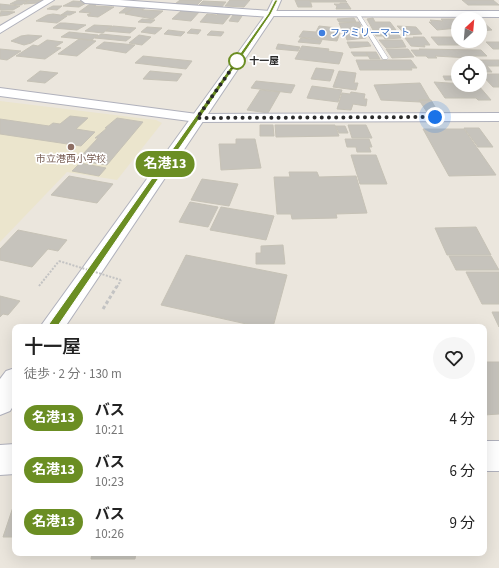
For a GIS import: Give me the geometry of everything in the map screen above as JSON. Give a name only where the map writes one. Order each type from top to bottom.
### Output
[{"type":"street","points":[[0,30],[50,0]]},
{"type":"street","points":[[85,0],[273,7],[357,14],[499,14]]},
{"type":"street","points":[[54,324],[273,7]]},
{"type":"street","points":[[0,92],[197,118],[499,117]]},
{"type":"street","points":[[0,402],[12,384]]},
{"type":"street","points":[[487,456],[499,456]]},
{"type":"street","points":[[0,460],[12,459]]},
{"type":"lane","points":[[357,14],[385,58]]},
{"type":"path","points":[[39,286],[59,261],[121,280],[103,309]]},
{"type":"shaded area","name":"市立港西小学校","points":[[0,101],[156,120],[162,123],[117,180],[67,172],[0,242]]},
{"type":"building","points":[[18,0],[29,0],[21,5],[10,4]]},
{"type":"building","points":[[30,0],[43,0],[37,3],[24,4]]},
{"type":"building","points":[[180,0],[202,0],[196,6],[175,4]]},
{"type":"building","points":[[230,0],[250,0],[244,7],[225,6]]},
{"type":"building","points":[[295,0],[310,0],[312,7],[298,7]]},
{"type":"building","points":[[310,0],[345,0],[347,2],[311,2]]},
{"type":"building","points":[[462,0],[493,0],[499,5],[468,5]]},
{"type":"building","points":[[73,1],[88,2],[79,7],[63,6]]},
{"type":"building","points":[[203,1],[226,2],[221,8],[198,6]]},
{"type":"building","points":[[347,3],[351,9],[336,9],[337,6],[334,4]]},
{"type":"building","points":[[0,4],[20,6],[13,10],[0,10]]},
{"type":"building","points":[[90,4],[96,5],[94,6],[114,7],[98,17],[87,15],[91,13],[79,12]]},
{"type":"building","points":[[53,6],[62,6],[57,10],[47,9]]},
{"type":"building","points":[[128,6],[135,7],[126,13],[119,13]]},
{"type":"building","points":[[134,8],[145,8],[142,10],[163,11],[153,19],[125,14]]},
{"type":"building","points":[[182,10],[200,11],[191,21],[172,19]]},
{"type":"building","points":[[1,11],[15,12],[0,16]]},
{"type":"building","points":[[67,11],[76,12],[70,15],[61,15]]},
{"type":"building","points":[[219,13],[231,14],[223,24],[200,22],[207,14],[217,15]]},
{"type":"building","points":[[53,14],[67,16],[57,23],[36,21],[47,15]]},
{"type":"building","points":[[233,15],[242,16],[238,22],[229,21]]},
{"type":"building","points":[[354,18],[356,22],[339,22],[337,19]]},
{"type":"building","points":[[373,18],[375,22],[390,22],[396,30],[373,30],[367,19]]},
{"type":"building","points":[[142,19],[155,20],[151,23],[138,22]]},
{"type":"building","points":[[441,19],[451,19],[451,29],[437,30],[429,22],[432,22],[430,20],[443,21]]},
{"type":"building","points":[[359,22],[362,29],[352,29],[353,31],[342,30],[339,23]]},
{"type":"building","points":[[60,23],[86,25],[77,30],[53,28]]},
{"type":"building","points":[[94,25],[112,26],[103,33],[85,31]]},
{"type":"building","points":[[113,26],[136,28],[130,33],[106,31]]},
{"type":"building","points":[[319,26],[338,28],[337,32],[340,33],[337,41],[299,37],[303,31],[316,32]]},
{"type":"building","points":[[397,26],[416,27],[422,34],[406,35]]},
{"type":"building","points":[[487,26],[492,30],[487,30]]},
{"type":"building","points":[[147,27],[162,28],[155,34],[141,32]]},
{"type":"building","points":[[191,29],[201,30],[198,34],[187,33]]},
{"type":"building","points":[[168,30],[185,32],[181,36],[164,34]]},
{"type":"building","points":[[211,31],[224,32],[221,36],[207,35]]},
{"type":"building","points":[[69,32],[98,35],[92,40],[61,37]]},
{"type":"building","points":[[397,32],[401,38],[385,39],[383,36],[376,36],[374,33]]},
{"type":"building","points":[[101,34],[131,37],[126,41],[95,38]]},
{"type":"building","points":[[345,34],[364,34],[366,38],[347,40]]},
{"type":"building","points":[[139,35],[151,37],[142,45],[129,43]]},
{"type":"building","points":[[21,36],[42,36],[31,43],[24,45],[11,41]]},
{"type":"building","points":[[413,37],[424,37],[430,45],[424,45],[425,47],[411,46],[405,38],[414,38]]},
{"type":"building","points":[[431,37],[451,37],[451,45],[438,45]]},
{"type":"building","points":[[301,38],[322,40],[320,44],[298,42]]},
{"type":"building","points":[[79,39],[96,41],[77,56],[58,54]]},
{"type":"building","points":[[47,40],[63,42],[55,47],[61,48],[45,59],[16,56],[33,45],[38,46]]},
{"type":"building","points":[[379,40],[402,40],[406,47],[386,48]]},
{"type":"building","points":[[104,42],[135,45],[126,53],[96,48]]},
{"type":"building","points":[[347,42],[368,42],[371,46],[350,48]]},
{"type":"building","points":[[487,42],[499,42],[499,49],[493,49]]},
{"type":"building","points":[[278,44],[300,47],[298,51],[276,49]]},
{"type":"building","points":[[302,46],[329,49],[328,51],[343,53],[339,64],[295,59]]},
{"type":"building","points":[[0,49],[21,51],[7,60],[0,59]]},
{"type":"building","points":[[386,49],[408,49],[414,57],[392,58]]},
{"type":"building","points":[[419,49],[481,50],[487,56],[435,56],[437,58],[428,58],[426,56],[416,56],[411,50],[420,50]]},
{"type":"building","points":[[351,52],[366,52],[368,56],[354,56]]},
{"type":"building","points":[[366,52],[376,52],[380,59],[370,59]]},
{"type":"building","points":[[143,56],[192,61],[186,69],[135,63]]},
{"type":"building","points":[[356,60],[411,60],[417,68],[411,68],[412,70],[360,70]]},
{"type":"building","points":[[487,60],[499,60],[499,66],[487,66]]},
{"type":"building","points":[[487,66],[492,72],[487,72]]},
{"type":"building","points":[[316,68],[334,70],[330,81],[311,79]]},
{"type":"building","points":[[40,71],[58,73],[45,83],[27,81]]},
{"type":"building","points":[[150,71],[182,74],[177,81],[143,79]]},
{"type":"building","points":[[339,71],[356,73],[354,83],[358,83],[356,90],[333,87]]},
{"type":"building","points":[[487,74],[499,74],[499,87],[493,87],[487,80]]},
{"type":"building","points":[[443,76],[451,76],[451,80],[445,80]]},
{"type":"building","points":[[256,81],[295,85],[291,93],[251,88]]},
{"type":"building","points":[[434,82],[451,83],[451,92],[484,92],[491,100],[478,100],[476,98],[445,98]]},
{"type":"building","points":[[420,83],[430,100],[419,100],[420,102],[381,100],[374,85]]},
{"type":"building","points":[[312,86],[342,90],[338,102],[307,98]]},
{"type":"building","points":[[260,90],[280,92],[268,113],[247,110]]},
{"type":"building","points":[[351,92],[365,94],[364,99],[367,99],[366,106],[353,104],[351,110],[337,109],[342,93],[350,94]]},
{"type":"building","points":[[419,100],[431,100],[438,112],[427,112]]},
{"type":"building","points":[[70,116],[88,118],[76,129],[95,132],[81,146],[0,134],[0,119],[49,126],[53,123],[60,124]]},
{"type":"building","points":[[117,118],[143,122],[107,165],[74,160],[79,155],[82,155],[98,138],[95,138]]},
{"type":"building","points":[[260,125],[273,125],[274,136],[260,136]]},
{"type":"building","points":[[275,125],[335,125],[339,136],[276,137]]},
{"type":"building","points":[[348,125],[366,125],[372,138],[352,138]]},
{"type":"building","points":[[336,126],[345,126],[348,133],[339,133]]},
{"type":"building","points":[[464,128],[479,128],[493,147],[478,147]]},
{"type":"building","points":[[423,129],[464,129],[496,175],[449,176]]},
{"type":"building","points":[[236,139],[255,139],[261,168],[221,170],[219,144],[236,144]]},
{"type":"building","points":[[345,139],[369,139],[372,147],[369,147],[371,152],[357,152],[356,147],[347,147]]},
{"type":"building","points":[[351,155],[376,155],[387,184],[360,184]]},
{"type":"building","points":[[80,163],[106,168],[99,176],[72,171]]},
{"type":"building","points":[[289,172],[317,172],[319,177],[356,176],[367,213],[336,214],[337,218],[292,219],[291,214],[277,214],[274,177],[290,177]]},
{"type":"building","points":[[69,176],[113,184],[97,203],[51,195]]},
{"type":"building","points":[[202,179],[238,184],[229,206],[191,200]]},
{"type":"building","points":[[190,202],[218,207],[208,227],[179,222]]},
{"type":"building","points":[[221,207],[274,216],[266,240],[210,230]]},
{"type":"building","points":[[476,227],[491,255],[447,255],[435,228]]},
{"type":"building","points":[[18,230],[67,240],[58,251],[48,249],[32,267],[0,260],[0,249]]},
{"type":"building","points":[[283,245],[285,264],[256,264],[256,253],[261,253],[261,246]]},
{"type":"building","points":[[186,255],[287,275],[274,324],[246,324],[161,305]]},
{"type":"building","points":[[449,256],[491,256],[499,270],[456,270]]},
{"type":"building","points":[[466,272],[499,272],[499,304],[482,304]]},
{"type":"building","points":[[0,296],[20,301],[8,315],[3,314],[0,317]]},
{"type":"building","points":[[492,312],[499,312],[499,327]]},
{"type":"building","points":[[487,362],[499,362],[499,414],[487,415]]},
{"type":"building","points":[[12,510],[12,537],[3,537]]},
{"type":"building","points":[[92,556],[136,556],[135,559],[91,559]]},
{"type":"bus line","name":"名港13","points":[[54,324],[270,14],[277,0]]},
{"type":"place","name":"ファミリーマート","points":[[322,33]]},
{"type":"place","name":"十一屋","points":[[237,61]]},
{"type":"place","name":"市立港西小学校","points":[[71,147]]},
{"type":"route","points":[[237,61],[197,118],[435,117]]}]
